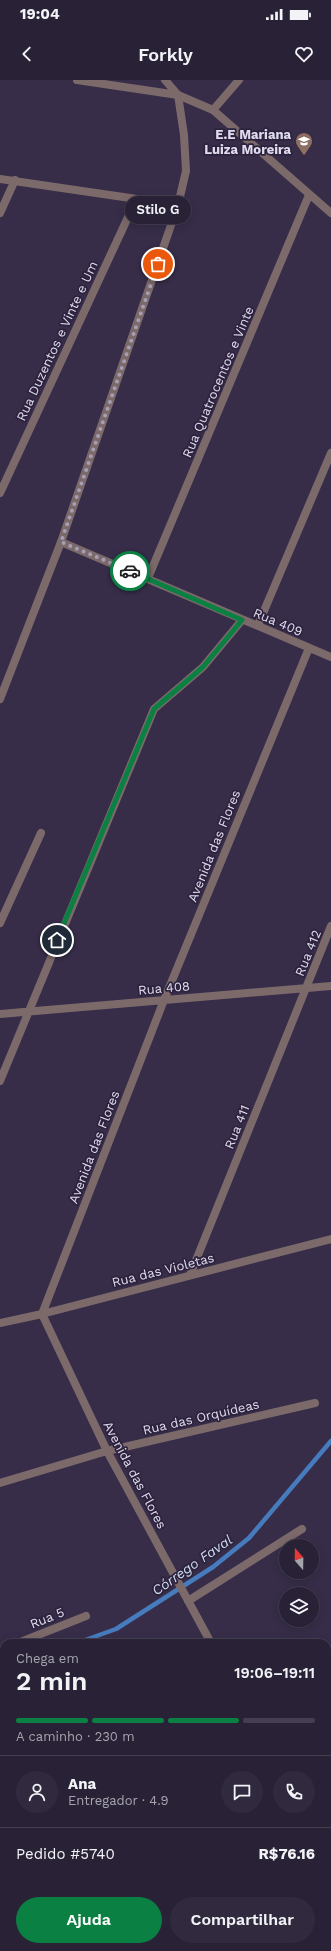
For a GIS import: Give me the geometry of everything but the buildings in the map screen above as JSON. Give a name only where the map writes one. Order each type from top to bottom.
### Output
[{"type":"street","points":[[77,80],[178,95],[213,110],[331,213]]},
{"type":"street","points":[[0,699],[61,542],[178,205],[186,171],[184,135],[178,95],[165,80]]},
{"type":"street","points":[[213,110],[239,80]]},
{"type":"street","points":[[0,179],[178,205]]},
{"type":"street","points":[[0,213],[15,180]]},
{"type":"street","name":"Rua Quatrocentos e Vinte","points":[[148,578],[309,195]]},
{"type":"street","name":"Rua Duzentos e Vinte e Um","points":[[0,493],[136,200]]},
{"type":"street","points":[[258,625],[331,453]]},
{"type":"street","name":"Rua 409","points":[[61,542],[331,657]]},
{"type":"street","points":[[0,1081],[154,709],[203,667],[242,620]]},
{"type":"street","name":"Avenida das Flores","points":[[209,1639],[107,1450],[42,1314],[164,1000],[309,648]]},
{"type":"street","points":[[0,923],[41,833]]},
{"type":"street","name":"Rua 412","points":[[306,988],[331,926]]},
{"type":"street","name":"Rua 408","points":[[0,1014],[27,1013],[331,986]]},
{"type":"street","name":"Rua 411","points":[[190,1275],[306,988]]},
{"type":"street","name":"Rua das Violetas","points":[[0,1323],[42,1314],[331,1239]]},
{"type":"street","name":"Rua das Orquídeas","points":[[0,1483],[107,1450],[315,1403]]},
{"type":"street","points":[[188,1601],[302,1529]]},
{"type":"street","name":"Rua 5","points":[[28,1639],[86,1616]]},
{"type":"waterway","name":"Córrego Faval","points":[[88,1639],[116,1629],[213,1567],[249,1538],[331,1441]]},
{"type":"way so far","points":[[130,571],[61,542],[158,264]]},
{"type":"place","name":"E.E Mariana Luiza Moreira","points":[[304,156]]},
{"type":"place","name":"Stilo G","points":[[158,264]]},
{"type":"route","points":[[57,940],[154,709],[203,667],[242,620],[130,571]]}]
